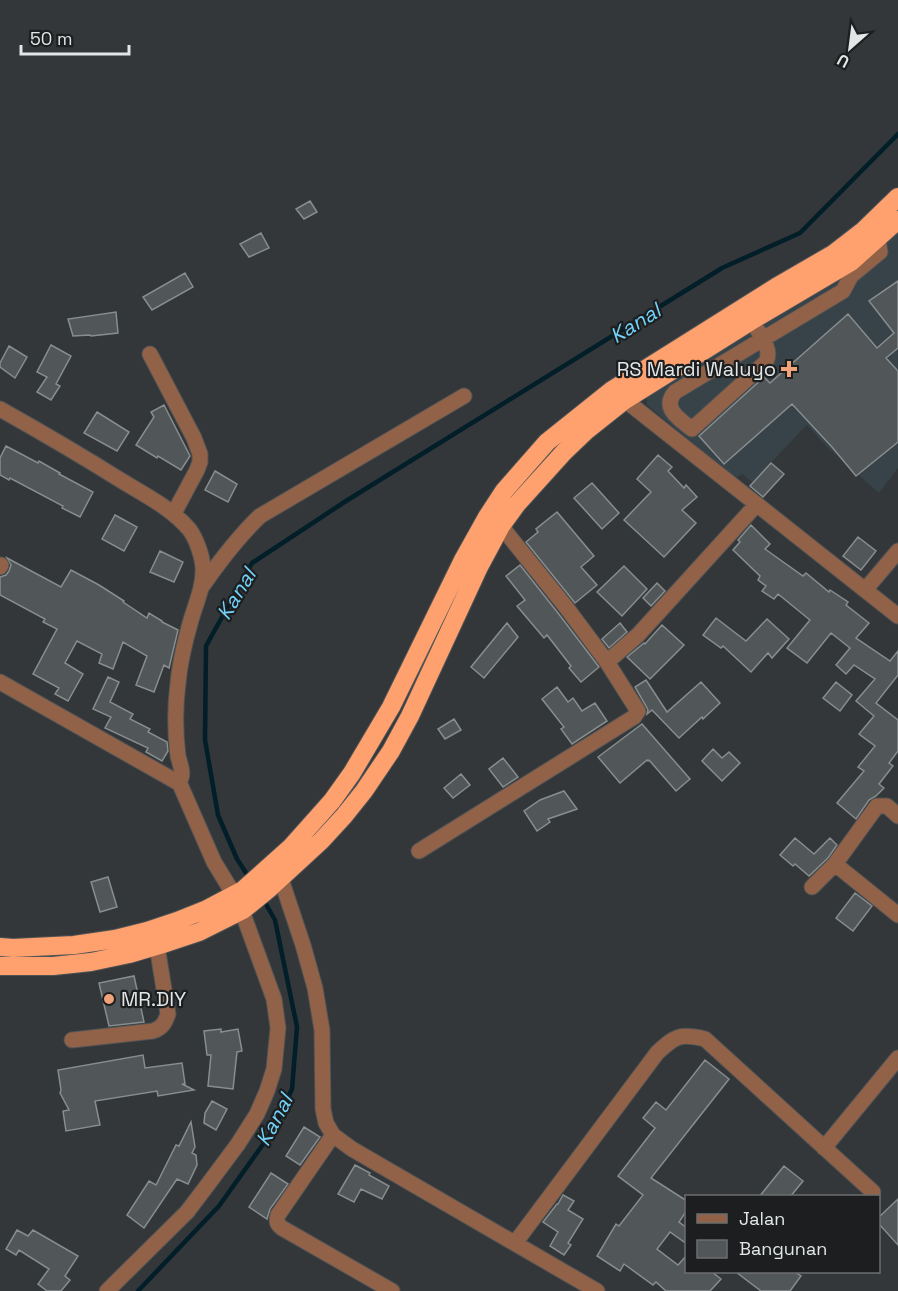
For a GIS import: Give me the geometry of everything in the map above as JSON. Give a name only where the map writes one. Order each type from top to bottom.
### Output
[{"type":"highway","points":[[0,966],[53,966],[91,962],[158,946],[199,932],[344,816],[391,751],[410,716],[479,567],[516,504],[525,480],[548,442],[612,390],[776,286],[833,254],[864,230],[898,197]]},
{"type":"highway","points":[[270,877],[291,847],[352,773],[392,707],[463,560],[504,491],[525,480],[564,452],[625,400],[851,262],[898,220]]},
{"type":"highway","points":[[0,947],[74,945],[114,939],[147,931],[207,909],[243,899]]},
{"type":"street","points":[[692,429],[671,410],[669,403],[675,392],[843,291],[851,276],[880,252],[878,239]]},
{"type":"street","points":[[678,442],[766,362],[769,351],[751,321]]},
{"type":"street","points":[[150,354],[200,454],[197,470],[174,513]]},
{"type":"street","points":[[201,588],[241,534],[260,516],[464,396]]},
{"type":"street","points":[[625,400],[898,616]]},
{"type":"street","points":[[0,409],[174,513],[190,531],[203,566],[201,588],[180,664],[176,724],[177,747],[182,773],[179,782]]},
{"type":"street","points":[[607,662],[638,634],[757,504]]},
{"type":"street","points":[[418,851],[636,715],[638,711],[607,662],[501,526]]},
{"type":"street","points":[[865,590],[898,551]]},
{"type":"street","points":[[0,682],[179,782],[214,862],[243,899],[273,999],[278,1028],[274,1069],[257,1114],[196,1201],[107,1291]]},
{"type":"street","points":[[812,887],[835,864],[877,806],[886,806],[898,816]]},
{"type":"street","points":[[835,864],[898,915]]},
{"type":"street","points":[[270,877],[303,945],[315,988],[322,1030],[323,1109],[326,1123],[333,1135],[352,1149],[597,1291]]},
{"type":"street","points":[[72,1040],[160,1029],[168,1014],[158,946]]},
{"type":"street","points":[[515,1243],[657,1053],[676,1037],[689,1035],[705,1039],[873,1192]]},
{"type":"street","points":[[824,1148],[898,1058]]},
{"type":"street","points":[[333,1135],[278,1215],[277,1224],[392,1291]]},
{"type":"shaded area","name":"RS Mardi Waluyo","points":[[898,229],[898,468],[879,493],[827,447],[807,425],[752,482],[742,474],[736,478],[647,405],[647,389]]},
{"type":"building","points":[[310,201],[317,212],[304,219],[296,209]]},
{"type":"building","points":[[261,233],[269,248],[249,257],[240,244]]},
{"type":"building","points":[[185,273],[193,287],[152,310],[143,297]]},
{"type":"building","points":[[898,281],[898,348],[886,358],[898,371],[898,442],[856,476],[792,404],[724,464],[699,436],[764,377],[770,383],[848,314],[877,348],[894,333],[869,301]]},
{"type":"building","points":[[116,312],[118,333],[73,336],[68,319]]},
{"type":"building","points":[[51,345],[71,356],[56,384],[60,386],[51,400],[37,392],[47,377],[37,372]]},
{"type":"building","points":[[9,346],[27,357],[15,378],[0,367]]},
{"type":"building","points":[[164,405],[190,456],[181,470],[136,445],[154,417],[151,412]]},
{"type":"building","points":[[97,412],[129,432],[117,451],[84,433]]},
{"type":"building","points":[[6,446],[38,463],[39,461],[93,492],[80,517],[10,478],[9,480],[0,475],[0,458]]},
{"type":"building","points":[[658,455],[672,467],[668,471],[684,488],[686,485],[697,497],[682,510],[696,523],[664,557],[624,520],[651,492],[637,479]]},
{"type":"building","points":[[771,463],[784,474],[763,497],[750,486]]},
{"type":"building","points":[[215,471],[237,484],[228,502],[205,490]]},
{"type":"building","points":[[592,483],[619,513],[602,529],[574,498]]},
{"type":"building","points":[[557,512],[594,556],[581,567],[597,585],[575,603],[526,542],[538,532],[536,529]]},
{"type":"building","points":[[115,515],[137,527],[124,551],[102,539]]},
{"type":"building","points":[[751,525],[770,544],[765,549],[803,576],[806,573],[829,592],[830,590],[848,602],[846,605],[869,623],[856,638],[890,661],[898,651],[898,675],[876,703],[898,720],[898,751],[889,763],[893,766],[879,784],[884,788],[869,800],[856,819],[837,803],[864,771],[858,767],[875,746],[859,734],[874,716],[856,701],[875,679],[854,665],[846,674],[836,665],[850,648],[831,633],[807,663],[787,648],[810,620],[778,594],[774,599],[762,591],[766,586],[758,580],[760,576],[733,550]]},
{"type":"building","points":[[858,537],[876,551],[861,570],[843,556]]},
{"type":"building","points":[[160,551],[183,562],[174,582],[150,572]]},
{"type":"building","points":[[7,558],[61,587],[71,570],[99,585],[147,618],[149,613],[178,630],[169,668],[164,665],[154,692],[136,685],[147,656],[123,642],[113,669],[99,663],[102,654],[77,641],[65,663],[83,674],[68,701],[55,694],[59,688],[33,674],[57,629],[43,622],[45,619],[0,595],[0,577],[6,575],[11,565]]},
{"type":"building","points":[[520,565],[599,667],[581,682],[547,635],[544,638],[517,606],[525,600],[506,576]]},
{"type":"building","points":[[624,566],[647,589],[622,616],[597,592]]},
{"type":"building","points":[[657,583],[665,591],[651,606],[643,598]]},
{"type":"building","points":[[716,618],[746,641],[767,619],[789,639],[772,658],[768,653],[751,672],[723,646],[721,648],[703,635]]},
{"type":"building","points":[[507,623],[518,637],[484,678],[471,667]]},
{"type":"building","points":[[620,623],[627,632],[609,648],[602,639]]},
{"type":"building","points":[[662,625],[684,645],[650,679],[627,657],[645,644]]},
{"type":"building","points":[[108,677],[119,682],[110,702],[133,714],[130,719],[150,729],[148,732],[167,742],[168,751],[162,761],[146,752],[148,748],[105,728],[111,717],[93,709]]},
{"type":"building","points":[[646,680],[667,712],[701,682],[720,703],[679,738],[652,710],[647,714],[648,710],[635,687]]},
{"type":"building","points":[[836,682],[852,695],[840,711],[823,698]]},
{"type":"building","points":[[557,687],[568,702],[573,698],[582,711],[595,703],[607,721],[572,744],[561,729],[564,727],[542,699]]},
{"type":"building","points":[[454,719],[461,730],[445,739],[438,729]]},
{"type":"building","points":[[642,724],[690,779],[676,791],[649,760],[620,783],[598,757]]},
{"type":"building","points":[[713,749],[722,758],[729,752],[740,763],[722,781],[702,761]]},
{"type":"building","points":[[503,758],[518,777],[503,787],[489,769]]},
{"type":"building","points":[[461,774],[470,785],[453,798],[444,788]]},
{"type":"building","points":[[564,791],[577,809],[548,819],[550,822],[537,831],[524,811],[540,800]]},
{"type":"building","points":[[795,838],[814,854],[830,838],[837,845],[828,858],[809,876],[780,855]]},
{"type":"building","points":[[108,877],[117,907],[100,912],[91,882]]},
{"type":"building","points":[[855,893],[872,906],[853,931],[836,918]]},
{"type":"building","points":[[134,976],[144,1022],[109,1026],[99,983]]},
{"type":"building","points":[[221,1029],[221,1032],[238,1029],[242,1051],[237,1052],[233,1089],[208,1086],[211,1055],[207,1055],[204,1031]]},
{"type":"building","points":[[143,1055],[145,1068],[182,1063],[185,1084],[182,1084],[194,1090],[158,1096],[157,1091],[95,1101],[100,1125],[66,1131],[63,1111],[69,1110],[60,1093],[58,1070]]},
{"type":"building","points":[[705,1060],[729,1079],[651,1178],[685,1200],[685,1213],[679,1222],[685,1226],[685,1243],[670,1232],[657,1249],[678,1265],[685,1257],[685,1273],[713,1273],[721,1279],[710,1291],[666,1291],[656,1282],[653,1285],[624,1264],[620,1271],[597,1256],[616,1224],[619,1226],[643,1195],[618,1176],[655,1128],[643,1118],[656,1102],[666,1110]]},
{"type":"building","points":[[212,1101],[227,1109],[216,1130],[204,1123],[205,1113]]},
{"type":"building","points":[[191,1122],[195,1147],[192,1153],[196,1155],[197,1165],[188,1184],[177,1179],[144,1228],[127,1215],[149,1181],[156,1185],[176,1145],[179,1146]]},
{"type":"building","points":[[304,1127],[320,1137],[300,1165],[286,1156]]},
{"type":"building","points":[[355,1165],[389,1186],[382,1199],[361,1189],[354,1202],[338,1194]]},
{"type":"building","points":[[784,1166],[803,1181],[792,1195],[761,1195]]},
{"type":"building","points":[[271,1173],[288,1184],[270,1209],[267,1219],[249,1207]]},
{"type":"building","points":[[563,1195],[574,1201],[568,1210],[583,1219],[568,1243],[571,1245],[564,1255],[550,1246],[558,1232],[543,1222]]},
{"type":"building","points":[[898,1199],[898,1245],[880,1225],[880,1216]]},
{"type":"building","points":[[17,1230],[28,1236],[33,1230],[78,1256],[65,1276],[70,1280],[61,1291],[47,1291],[38,1284],[49,1269],[19,1250],[16,1255],[6,1249]]},
{"type":"building","points":[[737,1273],[796,1273],[801,1276],[790,1291],[761,1291]]},
{"type":"waterway","name":"Kanal","points":[[250,879],[237,859],[218,815],[205,740],[206,646],[252,563],[346,501],[722,268],[800,233],[898,134]]},
{"type":"waterway","name":"Kanal","points":[[138,1291],[219,1206],[274,1129],[292,1089],[297,1027],[275,920],[263,899]]},
{"type":"place","name":"RS Mardi Waluyo","points":[[789,369]]},
{"type":"place","name":"MR.DIY","points":[[109,999]]}]
